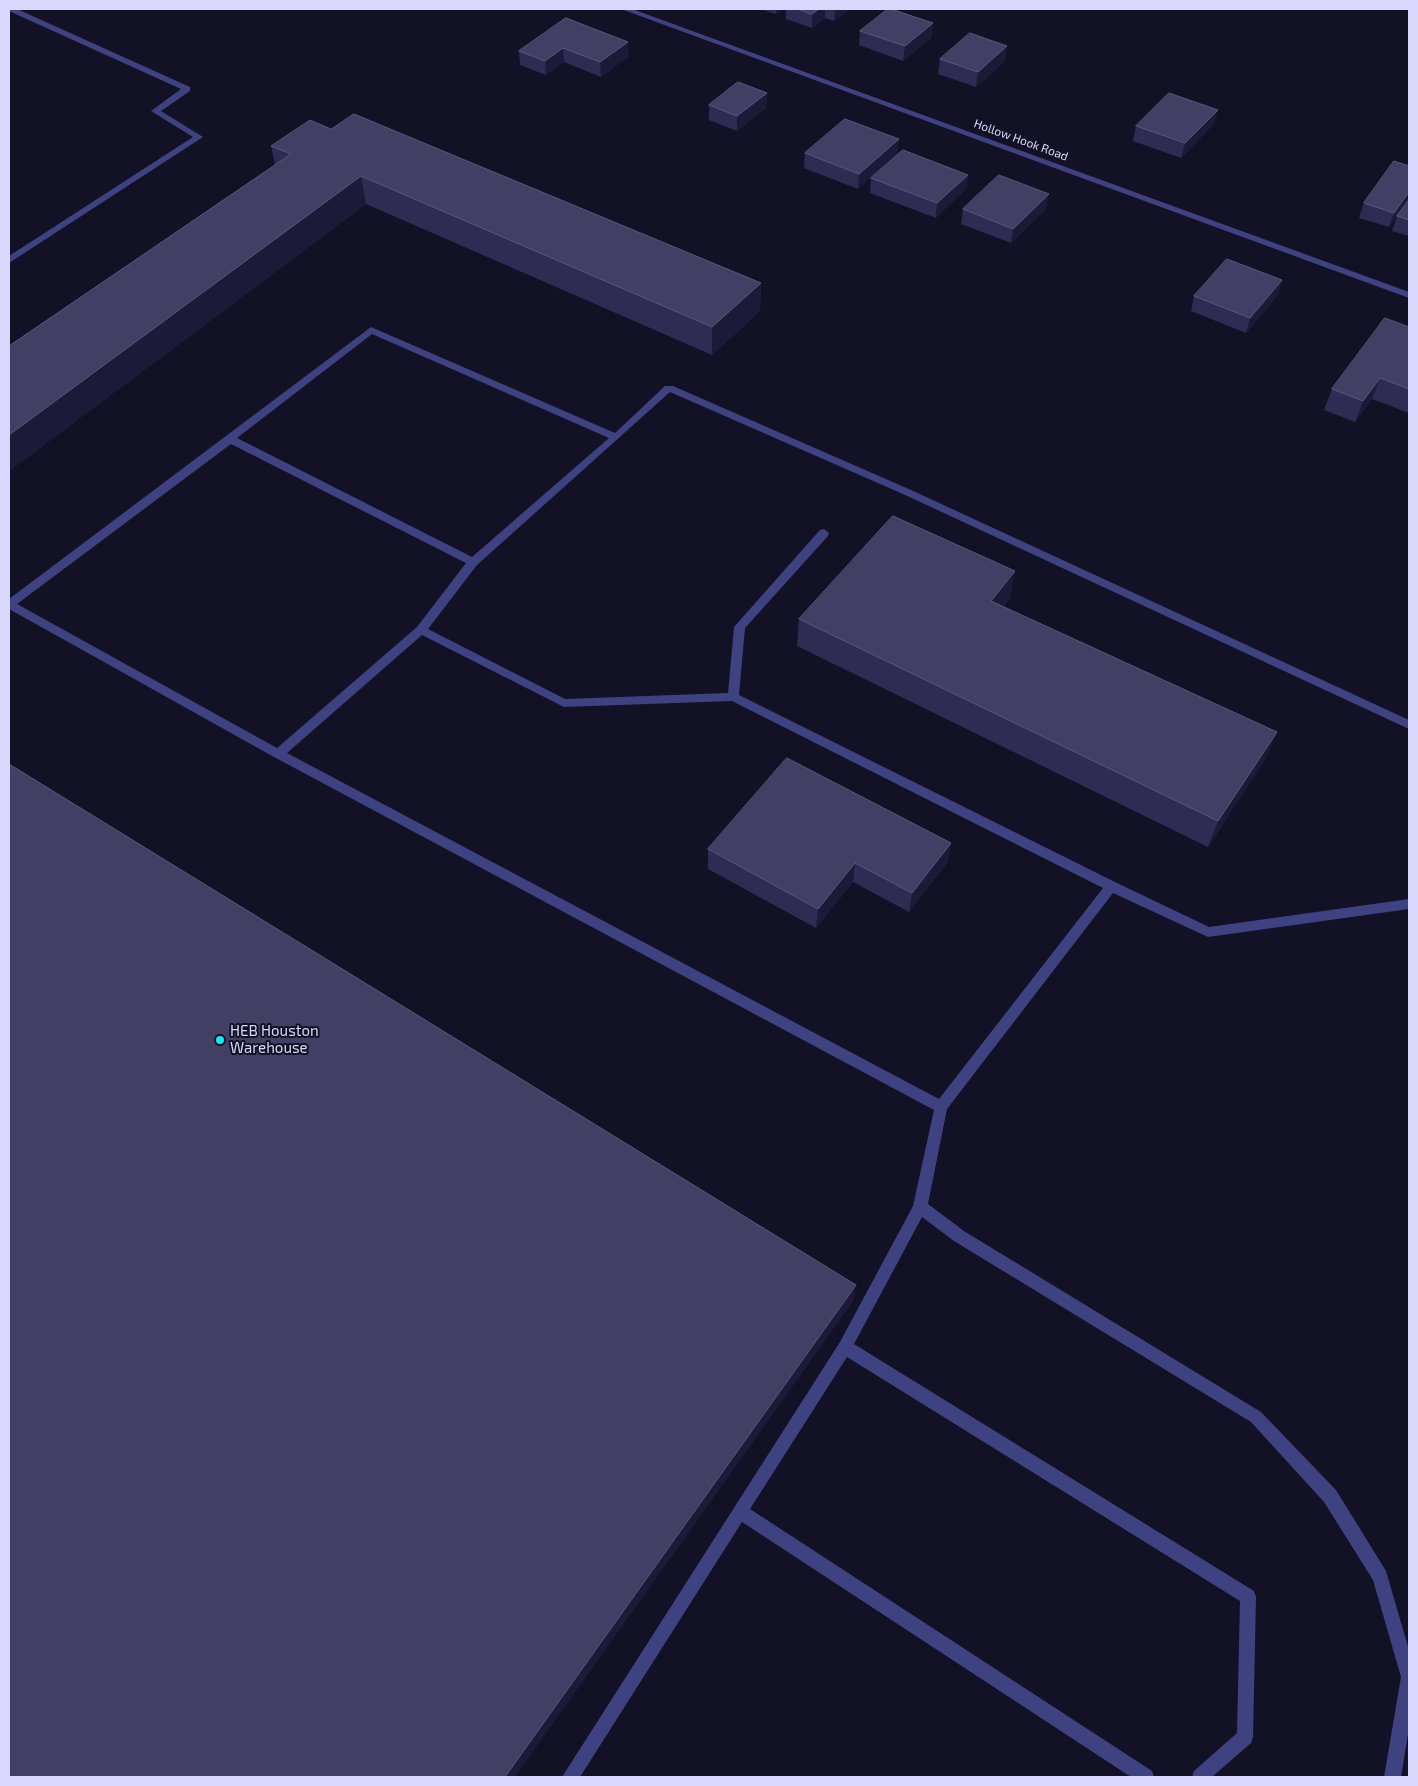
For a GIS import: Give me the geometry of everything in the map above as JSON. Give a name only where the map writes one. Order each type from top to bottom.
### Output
[{"type":"street","points":[[9,260],[199,137],[155,111],[187,89],[11,9]]},
{"type":"street","name":"Hollow Hook Road","points":[[625,9],[1409,295]]},
{"type":"street","points":[[616,437],[371,330],[230,439],[9,604],[278,754],[941,1107]]},
{"type":"street","points":[[278,754],[421,630],[473,562],[616,437],[668,388],[907,492],[1409,725]]},
{"type":"street","points":[[230,439],[473,562]]},
{"type":"street","points":[[733,697],[740,627],[824,533]]},
{"type":"street","points":[[421,630],[564,703],[733,697],[1111,886],[1208,932],[1409,904]]},
{"type":"street","points":[[570,1777],[844,1347],[920,1208],[941,1107],[1111,886]]},
{"type":"street","points":[[920,1208],[959,1236],[1256,1417],[1330,1496],[1380,1577],[1409,1676],[1393,1777]]},
{"type":"street","points":[[844,1347],[1248,1597],[1245,1737],[1200,1777]]},
{"type":"street","points":[[740,1512],[1146,1777]]},
{"type":"building","points":[[798,9],[819,9],[812,14]]},
{"type":"building","points":[[888,9],[933,23],[905,46],[860,31]]},
{"type":"building","points":[[566,18],[628,42],[600,62],[563,48],[545,61],[519,51]]},
{"type":"building","points":[[970,33],[1007,46],[978,72],[940,59]]},
{"type":"building","points":[[738,82],[767,93],[737,116],[709,105]]},
{"type":"building","points":[[1169,93],[1218,110],[1185,143],[1136,126]]},
{"type":"building","points":[[354,114],[761,283],[712,327],[361,176],[9,435],[9,346],[291,154],[271,146],[310,120],[331,129]]},
{"type":"building","points":[[845,119],[899,139],[859,174],[805,153]]},
{"type":"building","points":[[903,150],[968,175],[937,203],[871,178]]},
{"type":"building","points":[[1394,161],[1409,166],[1409,192],[1394,213],[1364,203]]},
{"type":"building","points":[[999,175],[1049,194],[1013,229],[963,209]]},
{"type":"building","points":[[1409,200],[1409,220],[1397,216]]},
{"type":"building","points":[[1227,259],[1282,280],[1250,318],[1194,296]]},
{"type":"building","points":[[1385,318],[1409,327],[1409,389],[1380,378],[1363,401],[1332,389]]},
{"type":"building","points":[[893,516],[1015,571],[991,601],[1277,732],[1218,821],[799,619]]},
{"type":"building","points":[[787,758],[951,843],[912,893],[855,863],[818,909],[708,849]]},
{"type":"building","name":"HEB Houston Warehouse","points":[[9,764],[856,1285],[505,1777],[9,1777]]},
{"type":"place","name":"HEB Houston Warehouse","points":[[220,1040]]}]
